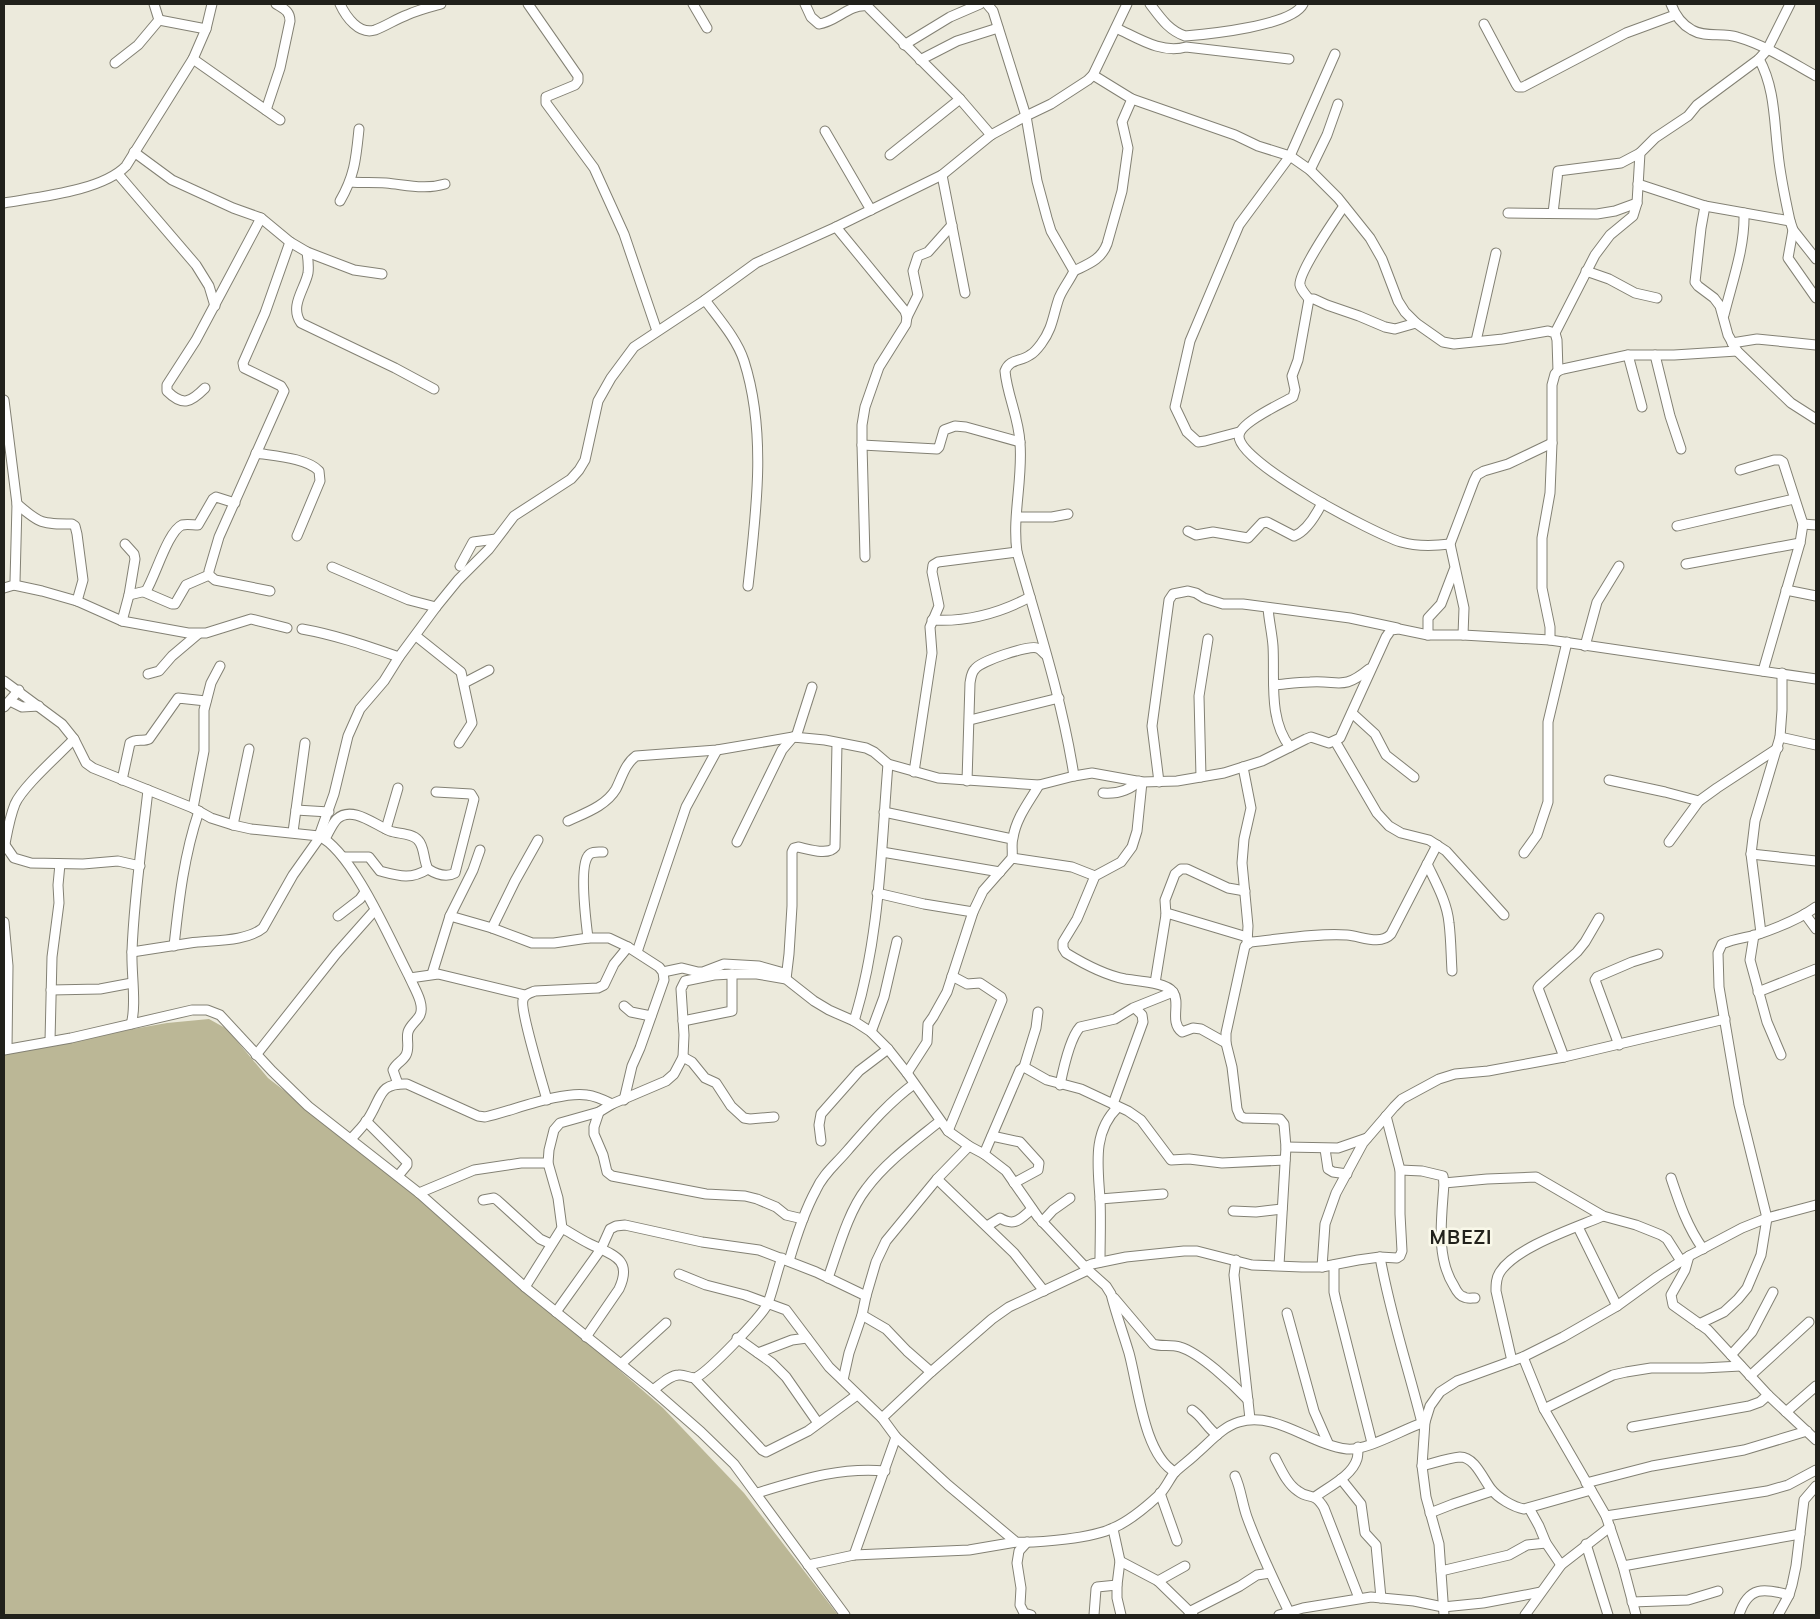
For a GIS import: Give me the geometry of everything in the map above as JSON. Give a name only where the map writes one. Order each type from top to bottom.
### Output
[{"type":"street","points":[[154,4],[160,20]]},
{"type":"street","points":[[4,203],[75,190],[102,182],[118,174],[126,166],[193,59],[206,29],[212,4]]},
{"type":"street","points":[[266,110],[280,68],[290,21],[290,15],[287,10],[276,4]]},
{"type":"street","points":[[340,4],[352,23],[362,29],[373,30],[407,15],[441,4]]},
{"type":"street","points":[[528,4],[578,76],[578,82],[574,85],[546,97],[546,104],[594,168],[624,234],[657,331]]},
{"type":"street","points":[[693,4],[707,28]]},
{"type":"street","points":[[805,4],[811,17],[819,24],[825,24],[856,7],[867,6],[904,45],[960,98],[991,135]]},
{"type":"street","points":[[904,45],[950,17],[980,4]]},
{"type":"street","points":[[988,4],[993,11],[1026,116],[1037,181],[1051,231],[1074,271]]},
{"type":"street","points":[[321,837],[340,774],[348,736],[360,709],[384,681],[399,657],[436,607],[458,580],[489,549],[514,516],[571,478],[579,470],[584,460],[598,401],[624,359],[634,347],[705,300],[756,262],[836,227],[942,176],[991,135],[1051,104],[1088,80],[1093,75],[1127,4]]},
{"type":"street","points":[[1150,4],[1164,23],[1177,33],[1185,36],[1261,26],[1299,10],[1303,4]]},
{"type":"street","points":[[1670,4],[1675,15],[1684,25],[1696,32],[1736,36],[1768,50],[1816,76]]},
{"type":"street","points":[[1554,213],[1558,171],[1620,163],[1640,153],[1655,138],[1688,116],[1697,106],[1759,59],[1768,50],[1790,4]]},
{"type":"street","points":[[1484,24],[1516,84],[1518,87],[1523,87],[1626,34],[1675,15]]},
{"type":"street","points":[[160,20],[206,29]]},
{"type":"street","points":[[116,62],[138,45],[160,20]]},
{"type":"street","points":[[920,60],[957,42],[998,28]]},
{"type":"street","points":[[1116,28],[1161,48],[1175,50],[1186,47],[1288,59]]},
{"type":"street","points":[[1240,432],[1205,442],[1198,442],[1187,432],[1182,424],[1176,412],[1175,401],[1184,375],[1190,341],[1239,225],[1290,156],[1335,54]]},
{"type":"street","points":[[193,59],[280,120]]},
{"type":"street","points":[[1759,59],[1765,69],[1771,91],[1778,153],[1790,221],[1793,230],[1816,259]]},
{"type":"street","points":[[1093,75],[1132,99],[1290,156],[1310,170],[1344,206],[1370,238],[1382,259],[1398,302],[1404,312],[1416,324],[1443,342],[1454,344],[1503,339],[1548,330],[1555,333]]},
{"type":"street","points":[[890,155],[960,98]]},
{"type":"street","points":[[1074,776],[1068,735],[1059,698],[1017,552],[1015,539],[1021,479],[1020,442],[1005,371],[1014,360],[1031,355],[1042,343],[1054,319],[1062,291],[1074,271],[1098,258],[1104,252],[1122,191],[1128,148],[1122,122],[1132,99]]},
{"type":"street","points":[[1310,170],[1327,135],[1338,104]]},
{"type":"street","points":[[340,201],[350,182],[356,160],[359,129]]},
{"type":"street","points":[[825,131],[871,210]]},
{"type":"street","points":[[134,152],[172,180],[233,208],[261,218],[290,242],[307,252],[354,270],[382,274]]},
{"type":"street","points":[[1550,640],[1550,627],[1542,588],[1542,538],[1550,493],[1552,385],[1555,374],[1558,371],[1555,333],[1586,271],[1610,235],[1633,216],[1637,203],[1640,153]]},
{"type":"street","points":[[118,174],[196,265],[209,286],[215,306]]},
{"type":"street","points":[[942,176],[965,293]]},
{"type":"street","points":[[350,182],[385,183],[421,188],[432,188],[445,184]]},
{"type":"street","points":[[1638,184],[1705,206],[1790,221]]},
{"type":"street","points":[[1508,212],[1606,214],[1637,203]]},
{"type":"street","points":[[1344,206],[1306,267],[1301,279],[1300,284],[1309,299],[1298,360],[1292,376],[1293,397],[1246,424],[1238,436],[1243,446],[1272,473],[1322,503],[1400,541],[1418,545],[1450,544]]},
{"type":"street","points":[[1705,206],[1695,282],[1714,298],[1723,316],[1734,347],[1790,403],[1816,419]]},
{"type":"street","points":[[1723,316],[1745,227],[1744,213]]},
{"type":"street","points":[[205,388],[190,400],[184,402],[167,391],[167,385],[196,340],[261,218]]},
{"type":"street","points":[[865,557],[862,425],[865,407],[879,367],[906,324],[907,317],[918,295],[913,271],[918,256],[928,252],[952,225]]},
{"type":"street","points":[[836,227],[905,311],[907,317]]},
{"type":"street","points":[[1793,230],[1788,258],[1816,298]]},
{"type":"street","points":[[209,575],[219,537],[284,391],[281,386],[244,368],[243,363],[265,313],[290,242]]},
{"type":"street","points":[[307,252],[308,272],[297,302],[298,319],[301,323],[434,389]]},
{"type":"street","points":[[1476,341],[1496,253]]},
{"type":"street","points":[[1586,271],[1609,279],[1636,293],[1657,298]]},
{"type":"street","points":[[1309,299],[1314,299],[1385,327],[1395,329],[1416,324]]},
{"type":"street","points":[[705,300],[731,335],[744,360],[752,394],[756,428],[757,475],[756,518],[748,586]]},
{"type":"street","points":[[1558,371],[1628,355],[1655,355],[1734,347],[1757,339],[1816,344]]},
{"type":"street","points":[[1628,355],[1642,407]]},
{"type":"street","points":[[1655,355],[1670,416],[1681,449]]},
{"type":"street","points":[[4,400],[17,504],[14,585]]},
{"type":"street","points":[[862,445],[937,449],[940,447],[944,430],[955,426],[966,427],[1020,442]]},
{"type":"street","points":[[1463,634],[1464,608],[1450,544],[1477,475],[1521,459],[1552,443]]},
{"type":"street","points":[[256,453],[295,460],[316,467],[319,471],[320,481],[297,536]]},
{"type":"street","points":[[1740,470],[1780,460],[1786,466],[1794,499],[1803,524],[1800,543],[1763,671]]},
{"type":"street","points":[[144,592],[148,588],[167,543],[179,527],[183,525],[198,525],[216,497],[235,503]]},
{"type":"street","points":[[1677,526],[1794,499]]},
{"type":"street","points":[[1188,531],[1196,535],[1213,532],[1248,538],[1264,522],[1294,536],[1300,533],[1316,514],[1322,503]]},
{"type":"street","points":[[17,504],[37,521],[72,524],[75,526],[83,580],[76,601]]},
{"type":"street","points":[[1017,517],[1068,514]]},
{"type":"street","points":[[1803,524],[1816,525]]},
{"type":"street","points":[[460,566],[473,542],[496,539]]},
{"type":"street","points":[[1686,564],[1800,543]]},
{"type":"street","points":[[122,621],[129,595],[135,559],[134,554],[125,544]]},
{"type":"street","points":[[914,772],[932,653],[930,627],[939,606],[932,572],[935,563],[1017,552]]},
{"type":"street","points":[[1585,646],[1597,602],[1619,566]]},
{"type":"street","points":[[332,567],[409,600],[436,607]]},
{"type":"street","points":[[1428,634],[1428,618],[1441,604],[1455,569]]},
{"type":"street","points":[[209,575],[215,580],[270,591]]},
{"type":"street","points":[[129,595],[144,592],[175,604],[186,585],[209,575]]},
{"type":"street","points":[[4,588],[14,585],[42,591],[76,601],[122,621],[198,634]]},
{"type":"street","points":[[1786,590],[1816,596]]},
{"type":"street","points":[[1159,782],[1152,726],[1170,600],[1173,594],[1188,591],[1196,592],[1204,598],[1223,604],[1243,604],[1350,618],[1428,634],[1463,634],[1550,640],[1816,679],[1816,675]]},
{"type":"street","points":[[932,620],[966,620],[1019,603],[1030,597]]},
{"type":"street","points":[[1268,608],[1273,645],[1278,726],[1282,737],[1290,747]]},
{"type":"street","points":[[148,674],[159,671],[172,656],[198,634],[251,619],[287,628]]},
{"type":"street","points":[[302,629],[354,641],[399,657]]},
{"type":"street","points":[[568,821],[604,803],[611,796],[628,761],[636,756],[717,750],[794,737],[866,748],[888,764],[938,778],[967,781],[1039,785],[1092,773],[1141,782],[1159,782],[1224,773],[1262,761],[1306,739],[1311,738],[1329,743],[1335,742],[1340,738],[1386,637],[1391,630],[1399,629]]},
{"type":"street","points":[[416,636],[461,672],[472,723],[459,743]]},
{"type":"street","points":[[1201,777],[1199,696],[1208,639]]},
{"type":"street","points":[[1524,853],[1537,835],[1548,802],[1548,722],[1567,642]]},
{"type":"street","points":[[967,781],[970,684],[974,669],[998,656],[1034,648],[1040,649],[1048,658]]},
{"type":"street","points":[[174,946],[182,874],[192,832],[204,751],[203,717],[211,683],[220,666]]},
{"type":"street","points":[[1274,685],[1310,682],[1342,684],[1358,678],[1371,668]]},
{"type":"street","points":[[464,683],[489,670]]},
{"type":"street","points":[[1781,1055],[1767,1022],[1750,960],[1758,934],[1752,854],[1755,821],[1778,748],[1782,710],[1782,673]]},
{"type":"street","points":[[4,681],[19,690],[62,724],[74,739],[88,765],[196,809],[211,818],[233,825],[250,829],[293,832],[321,837],[343,857],[376,910],[418,997],[421,1010],[408,1033],[407,1055],[394,1066],[393,1070],[398,1084]]},
{"type":"street","points":[[737,842],[782,750],[794,737],[812,688]]},
{"type":"street","points":[[19,690],[7,704],[22,707],[39,706]]},
{"type":"street","points":[[122,780],[130,742],[146,741],[149,739],[178,698],[206,701]]},
{"type":"street","points":[[970,720],[1059,698]]},
{"type":"street","points":[[1352,713],[1375,734],[1386,755],[1414,777]]},
{"type":"street","points":[[1780,737],[1816,744]]},
{"type":"street","points":[[74,739],[22,792],[15,803],[4,847],[14,858],[21,861],[60,864],[118,861],[140,866]]},
{"type":"street","points":[[1335,742],[1377,813],[1389,826],[1401,833],[1429,840],[1437,845],[1452,857],[1504,915]]},
{"type":"street","points":[[293,832],[304,743]]},
{"type":"street","points":[[786,977],[792,906],[792,852],[794,848],[798,847],[827,852],[835,847],[837,743]]},
{"type":"street","points":[[1669,842],[1699,801],[1778,748]]},
{"type":"street","points":[[233,825],[249,749]]},
{"type":"street","points":[[636,952],[686,807],[717,750]]},
{"type":"street","points":[[854,1021],[864,991],[868,967],[882,852],[888,764]]},
{"type":"street","points":[[1243,767],[1251,808],[1242,852],[1248,926],[1247,940],[1226,1033],[1226,1043],[1232,1068],[1237,1109],[1240,1116],[1244,1118],[1280,1119],[1284,1124],[1286,1147],[1279,1265]]},
{"type":"street","points":[[1609,780],[1699,801]]},
{"type":"street","points":[[1103,793],[1123,791],[1141,782]]},
{"type":"street","points":[[1141,782],[1137,831],[1132,847],[1121,862],[1095,876],[1077,919],[1063,942],[1063,948],[1066,953],[1111,976],[1155,983],[1173,992]]},
{"type":"street","points":[[907,1073],[926,1042],[928,1024],[947,992],[973,912],[983,891],[1012,858],[1012,839],[1022,812],[1039,785]]},
{"type":"street","points":[[386,829],[398,788]]},
{"type":"street","points":[[131,1024],[134,1011],[132,952],[148,790]]},
{"type":"street","points":[[132,952],[239,937],[260,931],[293,874],[321,837],[335,820],[350,814],[417,839],[422,845],[423,860],[428,869],[444,876],[455,874],[474,799],[471,794],[436,792]]},
{"type":"street","points":[[296,810],[328,812]]},
{"type":"street","points":[[884,812],[1012,839]]},
{"type":"street","points":[[492,928],[538,840]]},
{"type":"street","points":[[1166,915],[1170,914],[1247,940],[1339,935],[1377,940],[1388,938],[1437,845]]},
{"type":"street","points":[[432,974],[450,916],[473,870],[480,850]]},
{"type":"street","points":[[588,938],[585,917],[585,863],[591,853],[603,852]]},
{"type":"street","points":[[882,852],[1000,872]]},
{"type":"street","points":[[1752,854],[1816,862]]},
{"type":"street","points":[[343,857],[369,856],[380,871],[406,876],[419,875],[428,869]]},
{"type":"street","points":[[1012,858],[1072,867],[1095,876]]},
{"type":"street","points":[[50,1041],[52,957],[59,903],[60,864]]},
{"type":"street","points":[[1427,864],[1441,892],[1446,908],[1449,923],[1452,971]]},
{"type":"street","points":[[1155,983],[1166,915],[1165,900],[1174,874],[1182,869],[1187,869],[1228,888],[1245,891]]},
{"type":"street","points":[[338,916],[360,899],[365,892]]},
{"type":"street","points":[[877,893],[924,904],[973,912]]},
{"type":"street","points":[[1699,1324],[1724,1312],[1747,1288],[1761,1255],[1767,1218],[1739,1105],[1719,987],[1718,953],[1722,944],[1730,940],[1758,934],[1781,926],[1816,907]]},
{"type":"street","points":[[256,1055],[336,954],[376,910]]},
{"type":"street","points":[[1806,914],[1816,929]]},
{"type":"street","points":[[450,916],[492,928],[532,943],[609,938],[628,947],[659,967],[663,972],[664,980],[632,1066],[624,1100]]},
{"type":"street","points":[[1564,1057],[1538,988],[1577,952],[1599,918]]},
{"type":"street","points":[[4,922],[6,966],[5,1049],[192,1010],[207,1010],[220,1015],[256,1055],[308,1106],[419,1192],[525,1287],[653,1390],[701,1432],[734,1464],[757,1493],[845,1615]]},
{"type":"street","points":[[871,1032],[884,997],[897,941]]},
{"type":"street","points":[[410,978],[432,974],[525,995],[535,991],[598,988],[604,985],[614,964],[628,947]]},
{"type":"street","points":[[1619,1045],[1595,980],[1597,977],[1632,962],[1658,954]]},
{"type":"street","points":[[663,972],[682,968],[702,972],[724,964],[759,966],[786,977],[814,1001],[854,1021],[871,1032],[888,1049],[907,1073],[948,1131],[984,1154],[1006,1171],[1042,1222],[1106,1286],[1153,1344],[1180,1347],[1193,1354],[1232,1384],[1248,1400]]},
{"type":"street","points":[[1758,992],[1816,969]]},
{"type":"street","points":[[525,1287],[562,1228],[558,1198],[548,1163],[554,1130],[560,1123],[599,1112],[612,1104],[666,1080],[674,1074],[683,1057],[681,989],[686,981],[714,974],[757,974],[786,977]]},
{"type":"street","points":[[683,1021],[732,1011],[732,974]]},
{"type":"street","points":[[948,1131],[1002,1000],[1001,997],[980,983],[967,984],[952,976]]},
{"type":"street","points":[[51,990],[100,989],[132,983]]},
{"type":"street","points":[[1173,992],[1179,1030],[1182,1032],[1193,1028],[1201,1029],[1226,1043]]},
{"type":"street","points":[[1060,1085],[1063,1071],[1080,1027],[1115,1019],[1135,1008],[1173,992]]},
{"type":"street","points":[[525,995],[522,1001],[524,1014],[547,1100]]},
{"type":"street","points":[[624,1006],[631,1012],[651,1016]]},
{"type":"street","points":[[1100,1262],[1100,1199],[1097,1152],[1100,1138],[1115,1105],[1143,1022],[1142,1015],[1135,1008]]},
{"type":"street","points":[[984,1154],[1020,1070],[1024,1067],[1036,1028],[1038,1012]]},
{"type":"street","points":[[1322,1267],[1325,1224],[1330,1208],[1367,1138],[1402,1099],[1439,1079],[1455,1074],[1488,1071],[1564,1057],[1724,1019]]},
{"type":"street","points":[[821,1141],[819,1125],[821,1114],[859,1071],[888,1049]]},
{"type":"street","points":[[683,1057],[692,1062],[705,1078],[716,1084],[731,1106],[744,1118],[774,1117]]},
{"type":"street","points":[[1024,1067],[1047,1080],[1060,1085],[1081,1089],[1128,1111],[1141,1120],[1171,1160],[1189,1159],[1222,1163],[1285,1160]]},
{"type":"street","points":[[350,1139],[366,1121],[383,1091],[391,1085],[398,1084],[407,1084],[478,1116],[485,1117],[547,1100],[577,1095],[587,1095],[612,1104]]},
{"type":"street","points":[[694,1378],[720,1357],[761,1314],[768,1304],[816,1188],[828,1171],[873,1121],[897,1097],[914,1084]]},
{"type":"street","points":[[599,1112],[594,1127],[594,1134],[603,1155],[607,1172],[612,1176],[706,1194],[745,1196],[776,1207],[786,1215],[803,1219]]},
{"type":"street","points":[[882,1418],[992,1319],[1009,1307],[1100,1262],[1126,1257],[1184,1251],[1197,1251],[1252,1265],[1322,1267],[1380,1257],[1397,1258],[1402,1252],[1400,1170],[1386,1116]]},
{"type":"street","points":[[366,1121],[407,1162],[407,1165],[398,1176]]},
{"type":"street","points":[[828,1278],[853,1212],[865,1190],[903,1151],[940,1121]]},
{"type":"street","points":[[992,1136],[1020,1142],[1039,1163],[1038,1170],[1014,1183]]},
{"type":"street","points":[[1286,1147],[1325,1149],[1344,1147],[1367,1138]]},
{"type":"street","points":[[844,1380],[849,1353],[876,1262],[886,1241],[937,1179],[969,1146]]},
{"type":"street","points":[[1325,1149],[1328,1169],[1333,1172],[1347,1174]]},
{"type":"street","points":[[419,1192],[474,1170],[521,1163],[548,1163]]},
{"type":"street","points":[[1400,1170],[1422,1170],[1441,1174],[1444,1178],[1441,1234],[1444,1263],[1448,1277],[1458,1294],[1466,1298],[1475,1298]]},
{"type":"street","points":[[1444,1183],[1486,1178],[1536,1177],[1603,1216],[1636,1225],[1667,1239],[1685,1258],[1685,1270],[1671,1295],[1673,1305],[1708,1330],[1768,1395],[1816,1440]]},
{"type":"street","points":[[1671,1178],[1684,1218],[1703,1249]]},
{"type":"street","points":[[937,1179],[987,1226],[1027,1268],[1044,1290]]},
{"type":"street","points":[[1100,1199],[1163,1194]]},
{"type":"street","points":[[483,1200],[494,1198],[498,1200],[540,1239],[551,1244]]},
{"type":"street","points":[[1042,1222],[1053,1210],[1070,1198]]},
{"type":"street","points":[[1443,1611],[1438,1538],[1426,1497],[1422,1466],[1424,1422],[1430,1406],[1440,1392],[1457,1381],[1523,1357],[1563,1337],[1617,1306],[1685,1258],[1742,1228],[1767,1218],[1816,1205]]},
{"type":"street","points":[[987,1226],[1000,1218],[1010,1223],[1014,1222],[1032,1209]]},
{"type":"street","points":[[1232,1211],[1256,1212],[1282,1209]]},
{"type":"street","points":[[1512,1360],[1496,1290],[1496,1281],[1500,1271],[1523,1252],[1540,1242],[1603,1216]]},
{"type":"street","points":[[556,1312],[600,1249],[610,1229],[625,1225],[702,1242],[759,1250],[785,1259],[866,1296]]},
{"type":"street","points":[[1578,1227],[1617,1306]]},
{"type":"street","points":[[562,1228],[617,1256],[623,1265],[623,1280],[619,1289],[586,1336]]},
{"type":"street","points":[[1380,1257],[1390,1307],[1424,1422]]},
{"type":"street","points":[[1236,1260],[1234,1275],[1250,1419]]},
{"type":"street","points":[[1334,1265],[1334,1292],[1372,1443]]},
{"type":"street","points":[[679,1274],[715,1288],[786,1310],[829,1367],[882,1418],[896,1437],[948,1485],[1016,1542]]},
{"type":"street","points":[[1731,1356],[1752,1332],[1773,1292]]},
{"type":"street","points":[[1111,1294],[1129,1354],[1147,1428],[1161,1462],[1175,1472]]},
{"type":"street","points":[[1287,1313],[1318,1423],[1328,1443]]},
{"type":"street","points":[[862,1314],[886,1329],[931,1372]]},
{"type":"street","points":[[1750,1376],[1810,1322]]},
{"type":"street","points":[[621,1364],[666,1323]]},
{"type":"street","points":[[737,1338],[758,1352],[786,1377],[818,1423]]},
{"type":"street","points":[[758,1352],[792,1340],[807,1338]]},
{"type":"street","points":[[1523,1357],[1544,1409],[1606,1516],[1623,1566],[1636,1615]]},
{"type":"street","points":[[1544,1409],[1613,1375],[1626,1372],[1651,1368],[1741,1366]]},
{"type":"street","points":[[653,1390],[676,1375],[681,1374],[694,1378],[766,1452],[796,1438],[857,1395]]},
{"type":"street","points":[[1786,1412],[1816,1386]]},
{"type":"street","points":[[1632,1427],[1748,1406],[1760,1402],[1768,1395]]},
{"type":"street","points":[[1192,1410],[1200,1415],[1209,1429],[1217,1435]]},
{"type":"street","points":[[808,1565],[854,1555],[969,1550],[1016,1542],[1079,1537],[1113,1529],[1133,1516],[1160,1493],[1175,1472],[1217,1435],[1230,1425],[1250,1419],[1280,1425],[1347,1449],[1372,1443],[1424,1422]]},
{"type":"street","points":[[1422,1466],[1462,1457],[1475,1466],[1492,1491],[1518,1508],[1530,1508],[1589,1486],[1652,1466],[1744,1450],[1807,1431]]},
{"type":"street","points":[[854,1555],[896,1437]]},
{"type":"street","points":[[1315,1497],[1354,1467],[1358,1447]]},
{"type":"street","points":[[1276,1458],[1295,1489],[1303,1494],[1315,1497],[1324,1508],[1359,1598]]},
{"type":"street","points":[[757,1493],[837,1471],[865,1469],[885,1471]]},
{"type":"street","points":[[1606,1516],[1767,1490],[1788,1485],[1816,1470]]},
{"type":"street","points":[[1235,1476],[1239,1484],[1246,1514],[1270,1573],[1289,1612]]},
{"type":"street","points":[[1340,1479],[1361,1504],[1365,1533],[1376,1545],[1381,1598]]},
{"type":"street","points":[[1781,1614],[1789,1595],[1796,1566],[1804,1500],[1816,1486]]},
{"type":"street","points":[[1430,1513],[1492,1491]]},
{"type":"street","points":[[1160,1493],[1177,1541]]},
{"type":"street","points":[[1530,1508],[1546,1543],[1560,1565]]},
{"type":"street","points":[[1526,1614],[1560,1565],[1610,1527]]},
{"type":"street","points":[[1113,1529],[1120,1561],[1117,1598],[1121,1615]]},
{"type":"street","points":[[1623,1566],[1800,1534]]},
{"type":"street","points":[[1027,1542],[1019,1551],[1017,1563],[1020,1605],[1024,1612],[1031,1615]]},
{"type":"street","points":[[1441,1571],[1509,1555],[1527,1545],[1546,1543]]},
{"type":"street","points":[[1586,1544],[1608,1615]]},
{"type":"street","points":[[1120,1561],[1158,1581],[1191,1614],[1257,1575],[1270,1573]]},
{"type":"street","points":[[1158,1581],[1185,1566]]},
{"type":"street","points":[[1094,1615],[1097,1587],[1117,1584]]},
{"type":"street","points":[[1739,1615],[1744,1603],[1751,1594],[1761,1590],[1772,1590],[1789,1595]]},
{"type":"street","points":[[1632,1602],[1688,1600],[1718,1591]]},
{"type":"street","points":[[1279,1615],[1302,1608],[1359,1598],[1414,1601],[1443,1611],[1541,1592]]},
{"type":"shaded area","points":[[209,1019],[227,1029],[268,1078],[412,1190],[663,1408],[744,1493],[838,1615],[4,1615],[4,1052],[167,1023]]},
{"type":"district","name":"MBEZI","points":[[1461,1237]]}]
